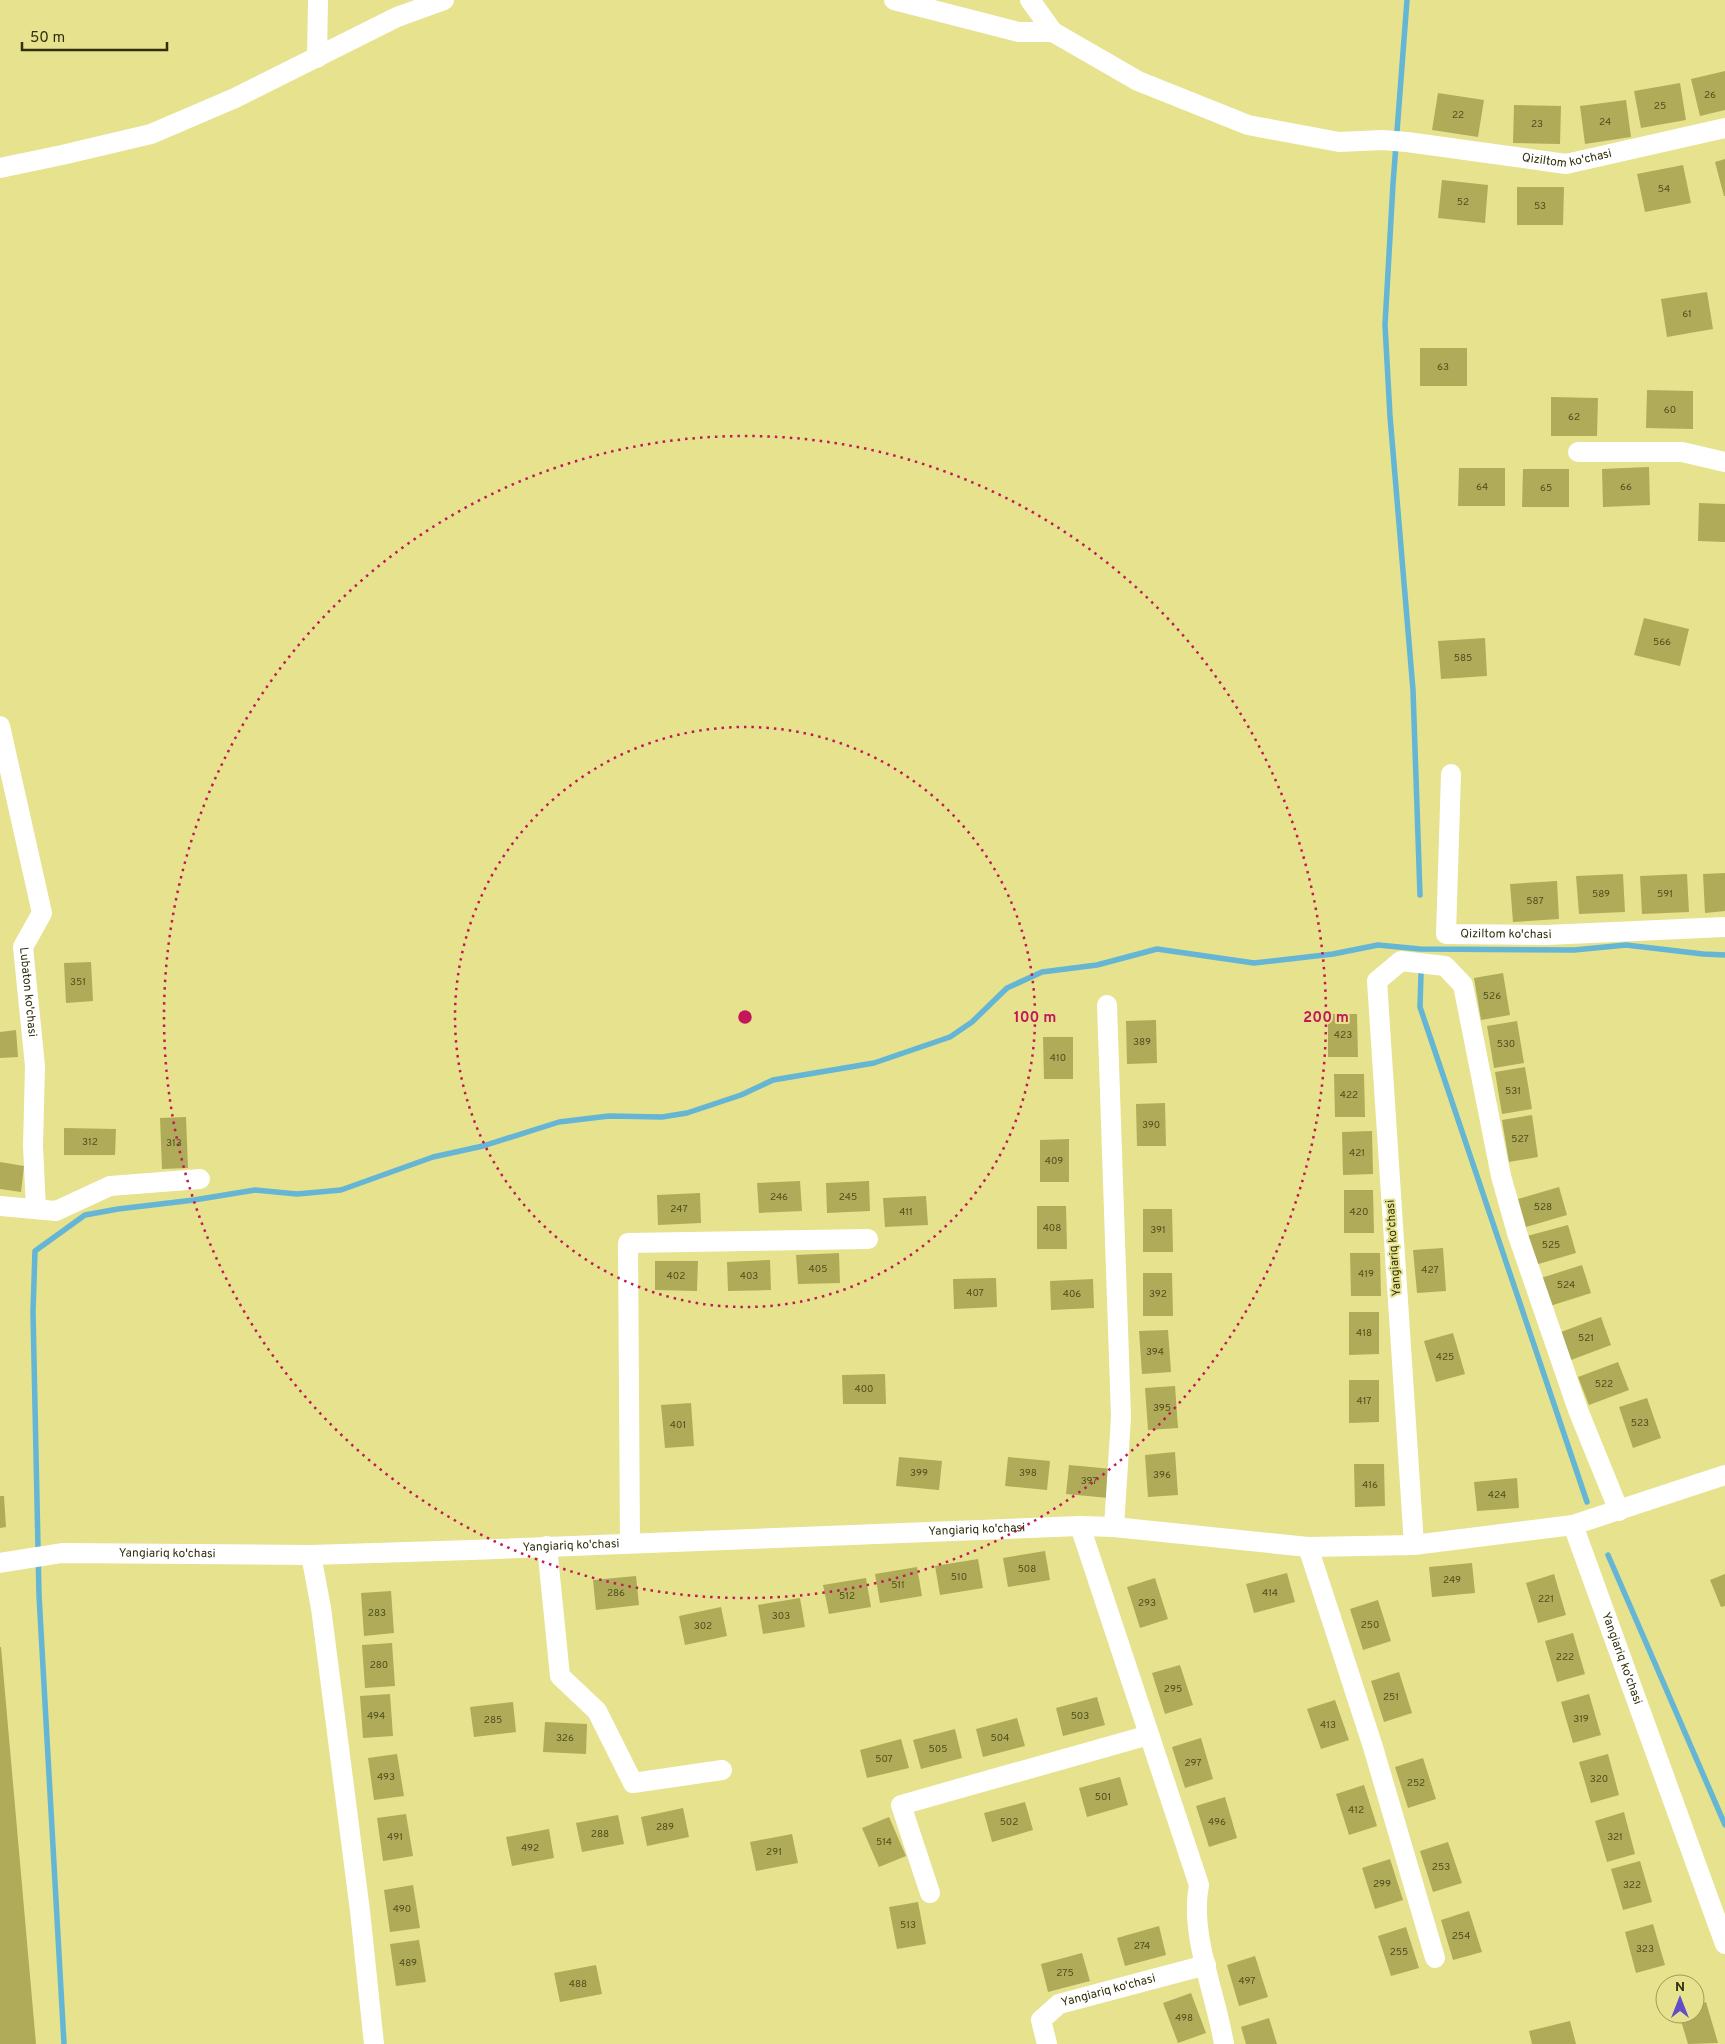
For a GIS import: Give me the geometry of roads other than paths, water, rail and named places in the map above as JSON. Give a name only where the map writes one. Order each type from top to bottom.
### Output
[{"type":"street","points":[[317,58],[318,0]]},
{"type":"street","points":[[0,168],[62,156],[151,134],[235,98],[397,16],[444,0]]},
{"type":"street","points":[[894,0],[1019,32],[1053,32]]},
{"type":"street","points":[[1030,0],[1053,32]]},
{"type":"street","name":"Qiziltom ko'chasi","points":[[1053,32],[1138,81],[1248,125],[1339,142],[1382,140],[1407,142],[1566,164],[1725,128]]},
{"type":"street","points":[[1578,452],[1682,452],[1725,462]]},
{"type":"street","name":"Lubaton ko'chasi","points":[[0,726],[42,913],[22,947],[35,1066],[33,1146],[36,1209]]},
{"type":"street","name":"Qiziltom ko'chasi","points":[[1451,774],[1446,934],[1546,935],[1725,927]]},
{"type":"street","name":"Yangiariq ko'chasi","points":[[1414,1546],[1377,982],[1402,961],[1445,966],[1463,985],[1501,1176],[1517,1233],[1578,1410],[1619,1511]]},
{"type":"street","points":[[1107,1005],[1121,1417],[1114,1527]]},
{"type":"street","points":[[0,1206],[56,1211],[110,1186],[200,1179]]},
{"type":"street","points":[[630,1543],[628,1243],[868,1239]]},
{"type":"street","points":[[1573,1525],[1725,1475]]},
{"type":"street","name":"Yangiariq ko'chasi","points":[[9,1562],[62,1553],[312,1554],[1080,1526],[1114,1527],[1308,1547],[1414,1546],[1573,1525],[1725,1944]]},
{"type":"street","points":[[1080,1526],[1199,1885],[1195,1903],[1198,1931],[1224,2044]]},
{"type":"street","points":[[547,1546],[560,1676],[598,1711],[633,1783],[722,1770]]},
{"type":"street","points":[[1308,1547],[1372,1747],[1435,1958]]},
{"type":"street","points":[[312,1554],[339,1745],[360,1911],[374,2044]]},
{"type":"street","points":[[930,1893],[902,1805],[1149,1735]]},
{"type":"street","name":"Yangiariq ko'chasi","points":[[1047,2044],[1040,2020],[1059,2004],[1206,1965]]},
{"type":"waterway","points":[[1407,0],[1393,184],[1385,325],[1390,416],[1413,690],[1420,895]]},
{"type":"waterway","points":[[64,2044],[39,1595],[33,1312],[35,1251],[85,1215],[255,1190],[297,1194],[341,1190],[433,1157],[483,1146],[559,1122],[609,1116],[662,1117],[687,1113],[741,1095],[773,1080],[874,1063],[950,1037],[972,1022],[1007,988],[1042,972],[1097,965],[1157,949],[1254,963],[1333,954],[1378,945],[1420,949],[1574,950],[1626,945],[1725,955]]},
{"type":"waterway","points":[[1421,974],[1420,1007],[1587,1502]]},
{"type":"waterway","points":[[1608,1555],[1725,1825]]}]
